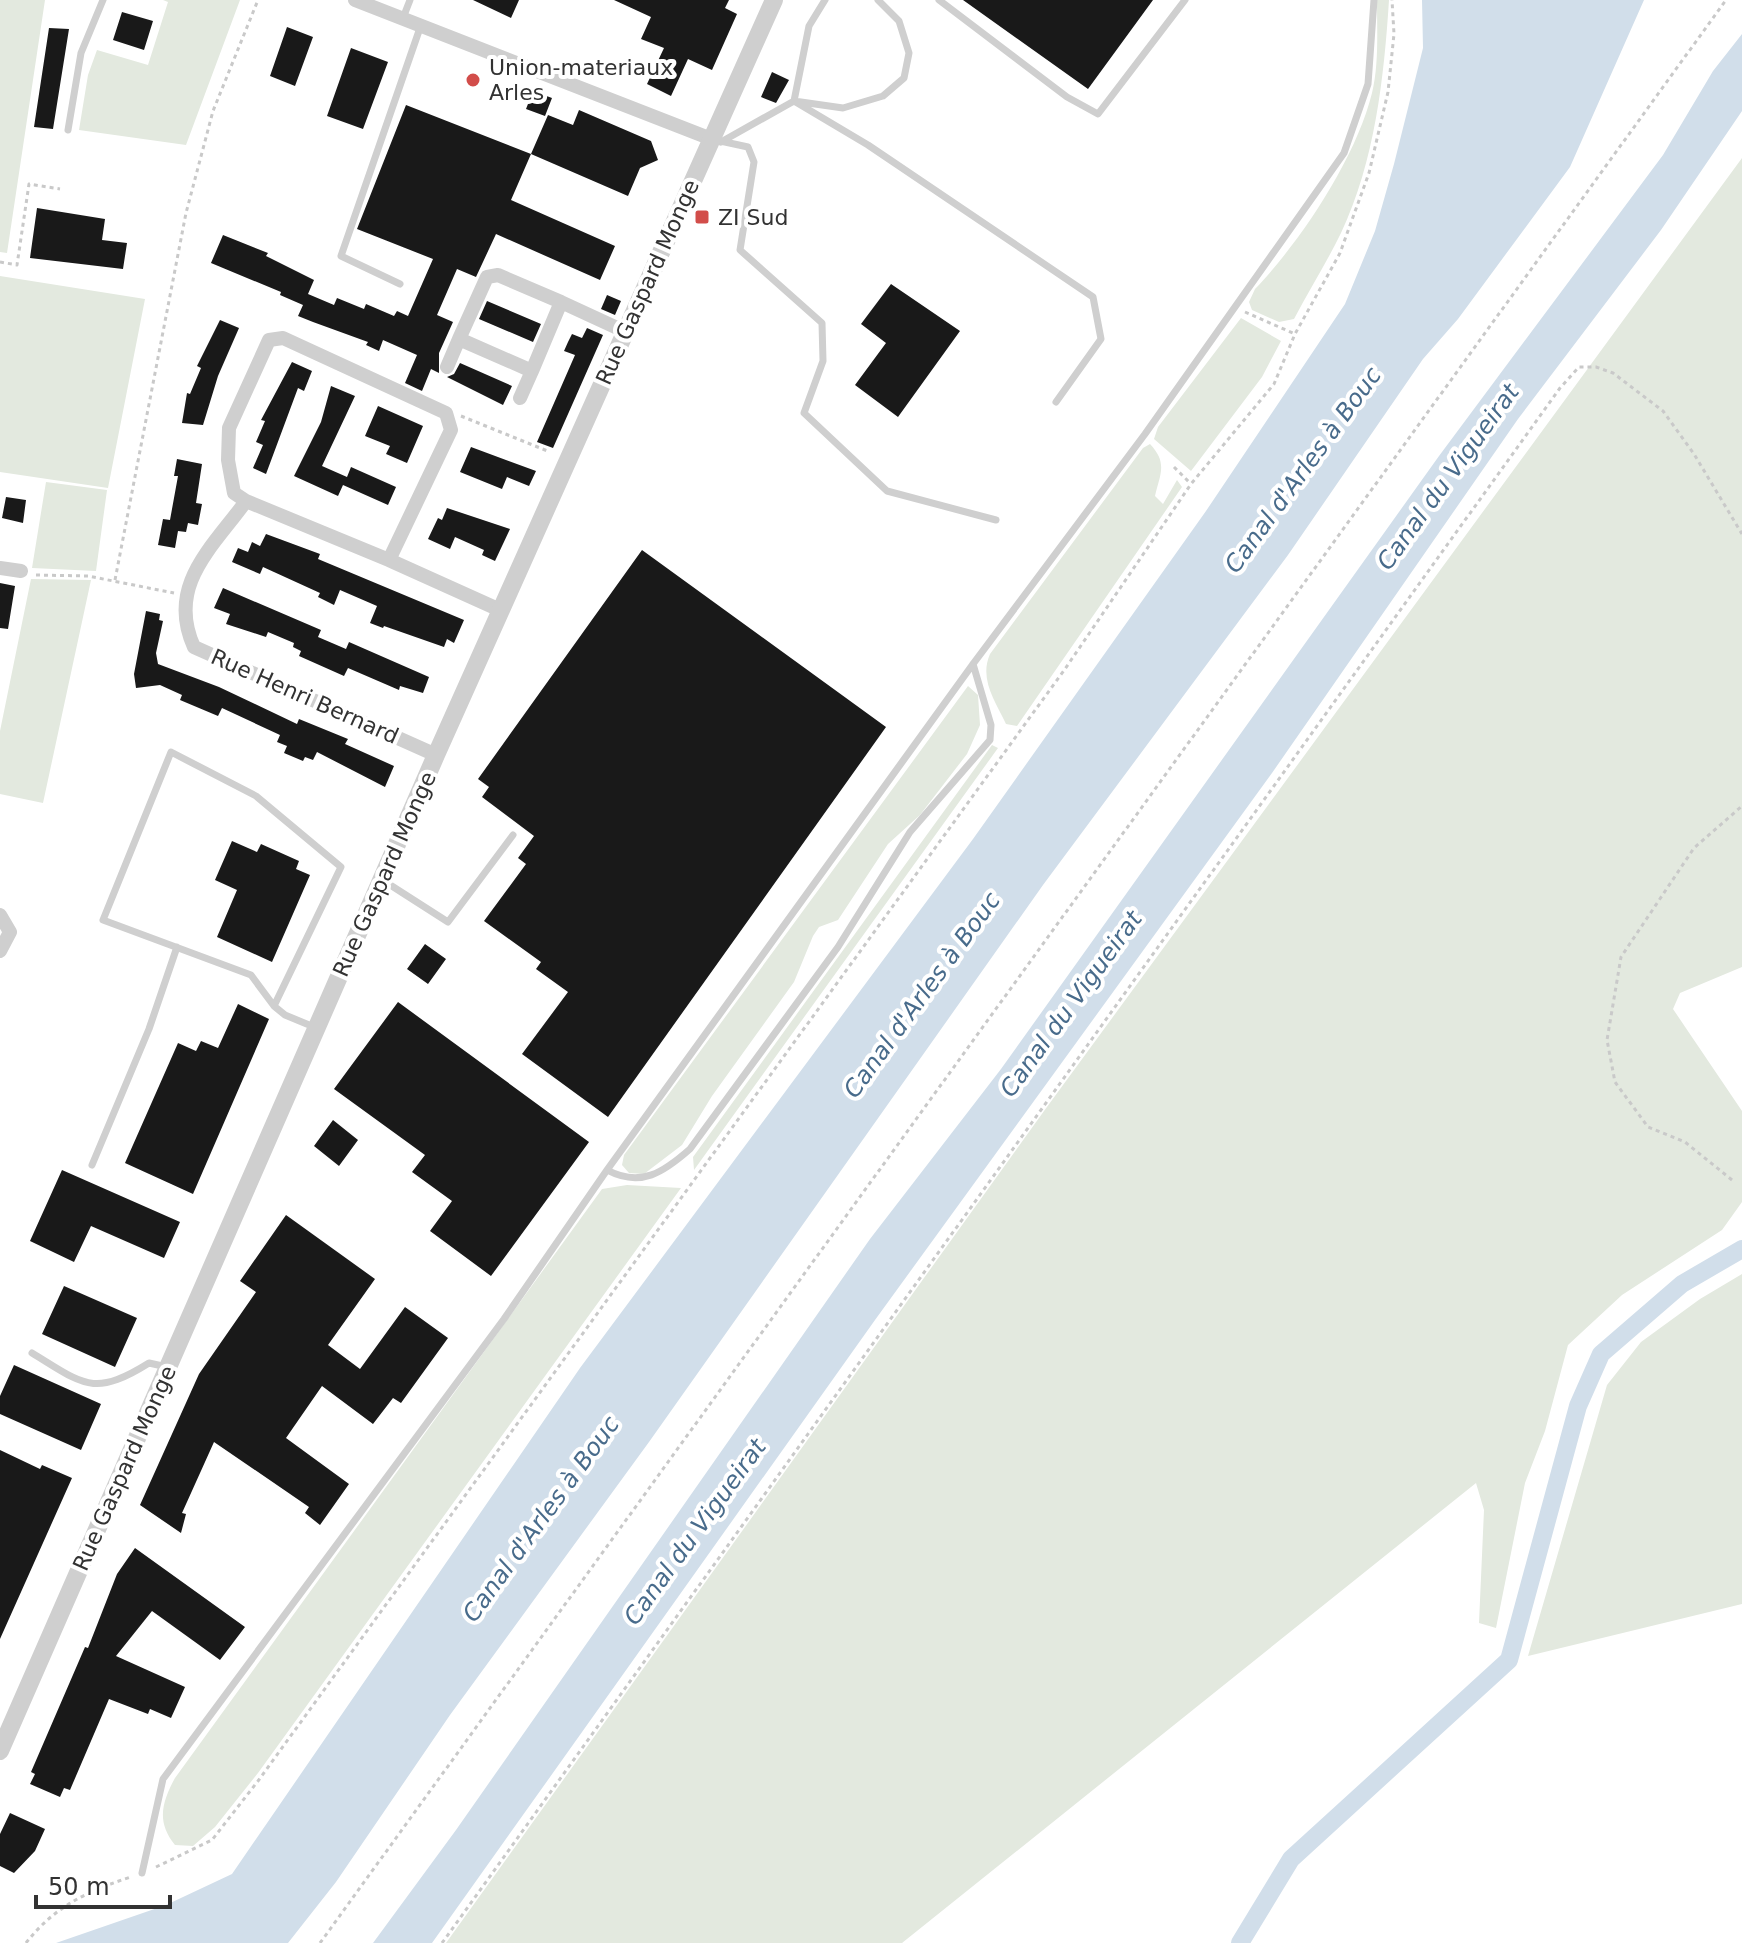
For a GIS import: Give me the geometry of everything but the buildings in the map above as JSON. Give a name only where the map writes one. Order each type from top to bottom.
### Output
[{"type":"street","points":[[355,0],[714,141]]},
{"type":"street","name":"Rue Gaspard Monge","points":[[0,1751],[500,610],[714,141],[774,0]]},
{"type":"street","points":[[447,367],[487,277],[498,275],[626,332]]},
{"type":"street","points":[[520,398],[561,302]]},
{"type":"street","points":[[389,560],[451,430],[446,413],[283,338],[269,340],[229,428],[228,460],[234,493],[246,501],[500,610]]},
{"type":"street","points":[[459,339],[532,371]]},
{"type":"street","name":"Rue Henri Bernard","points":[[246,501],[194,571],[186,594],[188,633],[194,647],[436,755]]},
{"type":"street","points":[[0,568],[21,571]]},
{"type":"street","points":[[0,915],[10,932],[0,951]]},
{"type":"lane","points":[[68,130],[81,53],[103,0]]},
{"type":"lane","points":[[403,18],[410,0]]},
{"type":"lane","points":[[794,101],[809,26],[825,0]]},
{"type":"lane","points":[[714,141],[794,101],[843,108],[883,96],[904,78],[909,53],[899,21],[878,0]]},
{"type":"lane","points":[[939,0],[1067,97],[1098,114],[1185,0]]},
{"type":"lane","points":[[142,1873],[163,1779],[504,1319],[607,1170],[1344,153],[1368,84],[1374,0]]},
{"type":"lane","points":[[400,284],[341,256],[421,25]]},
{"type":"lane","points":[[794,101],[868,145],[1093,297],[1101,339],[1056,402]]},
{"type":"lane","points":[[714,141],[748,147],[754,162],[740,250],[822,323],[823,361],[804,413],[887,491],[996,520]]},
{"type":"lane","points":[[607,1170],[635,1179],[662,1174],[690,1149],[838,947],[910,832],[990,740],[986,704],[973,664]]},
{"type":"lane","points":[[274,1006],[341,867],[256,796],[171,752],[103,920],[251,975],[274,1006],[285,1015],[316,1028]]},
{"type":"lane","points":[[382,880],[448,922],[513,835]]},
{"type":"lane","points":[[92,1165],[149,1029],[177,947]]},
{"type":"lane","points":[[32,1353],[85,1385],[121,1381],[149,1363],[169,1367]]},
{"type":"path","points":[[115,580],[186,213],[213,111],[258,0]]},
{"type":"path","points":[[320,1943],[1726,0]]},
{"type":"path","points":[[0,262],[17,265],[29,184],[60,189]]},
{"type":"path","points":[[1235,306],[1276,329],[1295,334]]},
{"type":"path","points":[[442,1943],[1424,575],[1560,388],[1579,367],[1596,367],[1613,373],[1663,411],[1694,454],[1742,534]]},
{"type":"path","points":[[446,413],[475,418],[569,460]]},
{"type":"path","points":[[1174,467],[1191,484]]},
{"type":"path","points":[[21,571],[43,576],[88,576],[139,588],[186,594]]},
{"type":"path","points":[[1732,1180],[1685,1142],[1648,1127],[1615,1082],[1607,1040],[1621,957],[1694,848],[1742,806]]},
{"type":"path","points":[[26,1943],[45,1918],[89,1890],[142,1873]]},
{"type":"shaded area","points":[[0,0],[45,0],[7,253],[0,252]]},
{"type":"shaded area","points":[[163,0],[240,0],[186,145],[79,130],[88,75],[97,50],[148,65],[168,2]]},
{"type":"shaded area","points":[[1377,0],[1389,0],[1387,29],[1376,119],[1362,177],[1341,233],[1294,319],[1279,322],[1252,310],[1249,302],[1255,289],[1308,223],[1353,144],[1374,82]]},
{"type":"shaded area","points":[[1742,158],[1742,967],[1680,993],[1673,1009],[1742,1111],[1742,1202],[1722,1230],[1622,1295],[1568,1345],[1545,1431],[1525,1483],[1496,1628],[1479,1623],[1484,1510],[1476,1483],[902,1943],[446,1943],[1044,1111]]},
{"type":"shaded area","points":[[0,276],[145,299],[108,488],[0,472]]},
{"type":"shaded area","points":[[1241,318],[1281,341],[1262,377],[1191,471],[1154,439],[1158,427]]},
{"type":"shaded area","points":[[1150,444],[1161,463],[1155,496],[1163,504],[1177,480],[1182,487],[1017,726],[1006,724],[987,681],[990,654],[1143,448]]},
{"type":"shaded area","points":[[46,482],[107,490],[96,571],[32,568]]},
{"type":"shaded area","points":[[31,579],[91,580],[43,803],[0,794],[0,731]]},
{"type":"shaded area","points":[[968,686],[978,695],[980,725],[967,754],[920,815],[888,844],[838,920],[819,927],[794,982],[712,1096],[682,1145],[644,1174],[629,1173],[622,1165],[624,1155]]},
{"type":"shaded area","points":[[992,745],[998,748],[694,1170],[693,1157]]},
{"type":"shaded area","points":[[627,1185],[681,1188],[258,1773],[215,1827],[193,1846],[175,1845],[165,1828],[163,1812],[175,1778],[602,1189]]},
{"type":"shaded area","points":[[1742,1274],[1742,1604],[1528,1656],[1607,1385],[1641,1342],[1700,1299]]},
{"type":"water","name":"Canal d'Arles à Bouc","points":[[1422,0],[1644,0],[1570,167],[1458,319],[1423,359],[1288,555],[1043,885],[649,1442],[450,1715],[336,1882],[288,1943],[56,1943],[166,1905],[232,1874],[580,1368],[973,839],[1206,511],[1345,304],[1375,231],[1394,164],[1423,48]]},
{"type":"water","name":"Canal du Vigueirat","points":[[1742,34],[1742,111],[1661,230],[1518,419],[1272,773],[875,1320],[432,1943],[373,1943],[456,1830],[870,1239],[1001,1069],[1439,456],[1663,155],[1713,71]]},
{"type":"waterway","points":[[1240,1943],[1291,1859],[1509,1660],[1578,1406],[1601,1354],[1682,1284],[1742,1249]]},
{"type":"place","name":"Union-materiaux Arles","points":[[473,80]]},
{"type":"place","name":"ZI Sud","points":[[702,217]]}]
